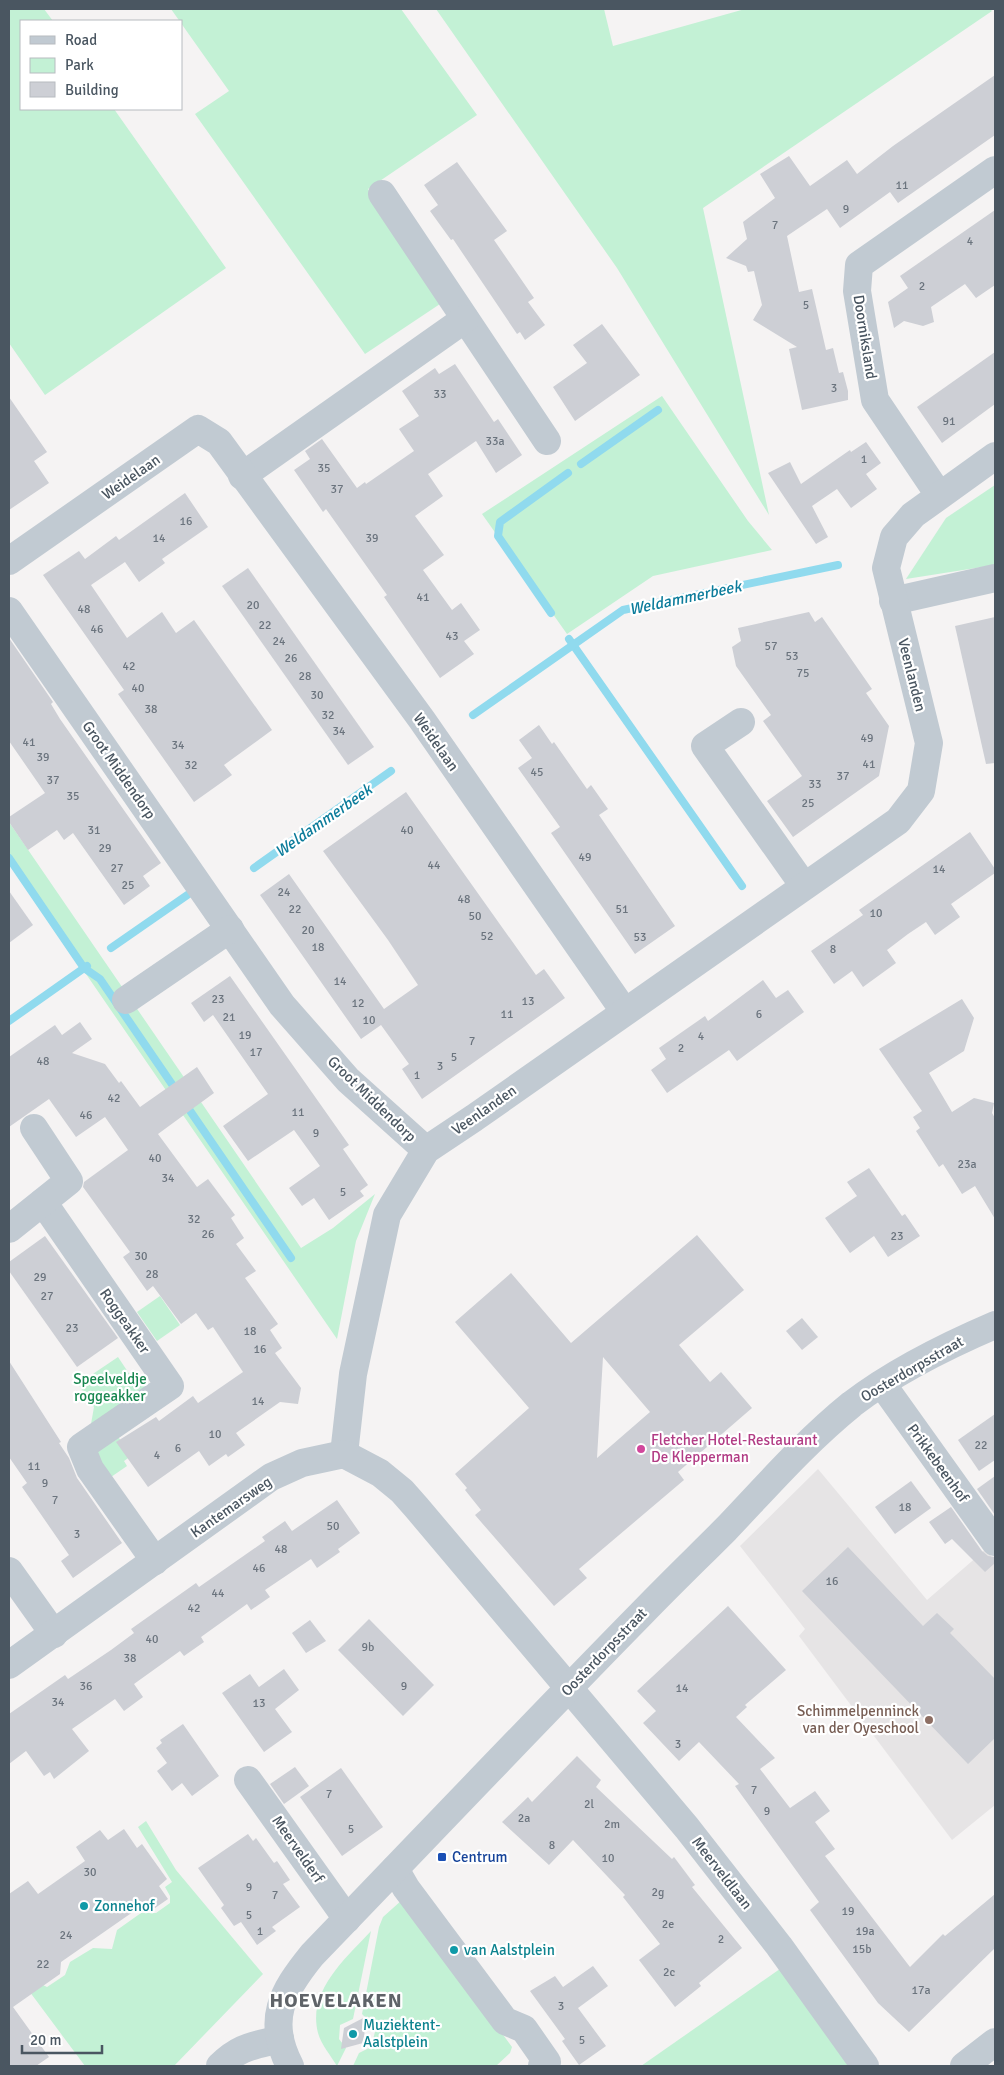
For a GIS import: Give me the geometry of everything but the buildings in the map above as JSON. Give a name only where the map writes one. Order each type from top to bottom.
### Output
[{"type":"street","name":"Doorniksland","points":[[939,495],[875,400],[857,291],[859,265],[995,170]]},
{"type":"street","points":[[382,194],[548,441]]},
{"type":"street","points":[[242,476],[465,319]]},
{"type":"street","name":"Weidelaan","points":[[9,561],[198,429],[219,442],[422,720],[624,1011]]},
{"type":"street","name":"Veenlanden","points":[[344,1454],[353,1374],[387,1215],[426,1150],[898,821],[921,791],[929,743],[886,568],[894,537],[913,515],[995,456]]},
{"type":"street","points":[[893,601],[995,578]]},
{"type":"street","name":"Groot Middendorp","points":[[9,611],[282,1005],[348,1080],[426,1150]]},
{"type":"street","points":[[741,722],[705,746],[804,886]]},
{"type":"street","points":[[126,1000],[230,929]]},
{"type":"street","points":[[9,1229],[70,1181],[34,1128]]},
{"type":"street","name":"Roggeakker","points":[[43,1202],[170,1386],[80,1447],[90,1469],[155,1561]]},
{"type":"street","name":"Oosterdorpsstraat","points":[[290,2066],[280,2039],[279,2018],[281,2003],[288,1986],[312,1955],[569,1688],[726,1529],[770,1481],[852,1404],[919,1361],[995,1324]]},
{"type":"street","name":"Prikkebeenhof","points":[[882,1384],[995,1542]]},
{"type":"street","points":[[344,1454],[380,1473],[402,1491],[569,1688]]},
{"type":"street","name":"Kantemarsweg","points":[[9,1665],[271,1477],[302,1463],[344,1454]]},
{"type":"street","points":[[9,1571],[54,1634]]},
{"type":"street","name":"Meerveldlaan","points":[[569,1688],[681,1821],[768,1932],[865,2066]]},
{"type":"street","name":"Meervelderf","points":[[248,1780],[347,1919]]},
{"type":"street","points":[[395,1869],[406,1888],[505,2021],[524,2029],[547,2062],[542,2066]]},
{"type":"street","points":[[220,2066],[232,2054],[242,2048],[280,2039]]},
{"type":"street","points":[[964,2066],[995,2042]]},
{"type":"shaded area","name":"Schimmelpenninck van der Oyeschool","points":[[818,1469],[927,1600],[986,1549],[995,1562],[995,1805],[952,1840],[799,1636],[805,1629],[740,1546]]},
{"type":"green space","points":[[9,9],[44,9],[52,20],[20,20],[20,110],[115,110],[226,268],[45,395],[9,343]]},
{"type":"green space","points":[[171,9],[401,9],[477,115],[368,189],[443,302],[365,354],[195,114],[229,91],[182,25],[182,20],[179,20]]},
{"type":"green space","points":[[436,9],[604,9],[613,46],[745,9],[990,9],[992,11],[703,208],[769,515],[617,268]]},
{"type":"green space","points":[[662,396],[748,521],[772,550],[653,576],[567,634],[482,514]]},
{"type":"green space","points":[[995,485],[995,565],[906,579],[946,518]]},
{"type":"green space","points":[[9,822],[301,1248],[333,1228],[375,1194],[356,1241],[337,1339],[9,862]]},
{"type":"green space","points":[[160,1296],[180,1325],[157,1341],[137,1312]]},
{"type":"green space","name":"Speelveldje roggeakker","points":[[118,1357],[136,1384],[149,1387],[91,1424],[94,1407],[78,1384]]},
{"type":"green space","points":[[117,1435],[131,1456],[124,1461],[127,1466],[111,1477],[94,1450]]},
{"type":"green space","points":[[146,1821],[176,1870],[263,1974],[174,2066],[85,2066],[9,1964],[9,1955],[26,1983],[41,1984],[47,1987],[65,1975],[70,1962],[93,1948],[112,1949],[117,1930],[141,1913],[156,1913],[170,1903],[170,1896],[165,1887],[172,1882],[138,1827]]},
{"type":"green space","points":[[402,1900],[405,1901],[512,2047],[510,2053],[496,2066],[353,2066],[359,2053],[371,2047],[376,2028],[362,2014],[379,1927],[383,1917]]},
{"type":"green space","points":[[371,1931],[353,2019],[340,2025],[339,2039],[346,2048],[337,2066],[319,2037],[316,2018],[318,2003],[323,1989],[331,1976]]},
{"type":"green space","points":[[787,1964],[860,2066],[641,2066]]},
{"type":"waterway","points":[[581,464],[658,410]]},
{"type":"waterway","points":[[551,613],[498,536],[500,522],[568,473]]},
{"type":"waterway","name":"Weldammerbeek","points":[[473,715],[623,610],[838,565]]},
{"type":"waterway","points":[[569,639],[742,886]]},
{"type":"waterway","name":"Weldammerbeek","points":[[254,868],[391,771]]},
{"type":"waterway","points":[[9,858],[84,968],[100,979],[178,1093]]},
{"type":"waterway","name":"Weldammerbeek","points":[[111,948],[196,889]]},
{"type":"waterway","name":"Weldammerbeek","points":[[9,1021],[87,966]]},
{"type":"waterway","points":[[184,1102],[291,1258]]},
{"type":"place","name":"Fletcher Hotel-Restaurant De Klepperman","points":[[641,1449]]},
{"type":"place","name":"Schimmelpenninck van der Oyeschool","points":[[929,1720]]},
{"type":"place","name":"Centrum","points":[[442,1857]]},
{"type":"place","name":"Zonnehof","points":[[84,1906]]},
{"type":"place","name":"van Aalstplein","points":[[454,1950]]},
{"type":"place","name":"Muziektent- Aalstplein","points":[[353,2034]]},
{"type":"district","name":"HOEVELAKEN","points":[[336,2000]]}]
